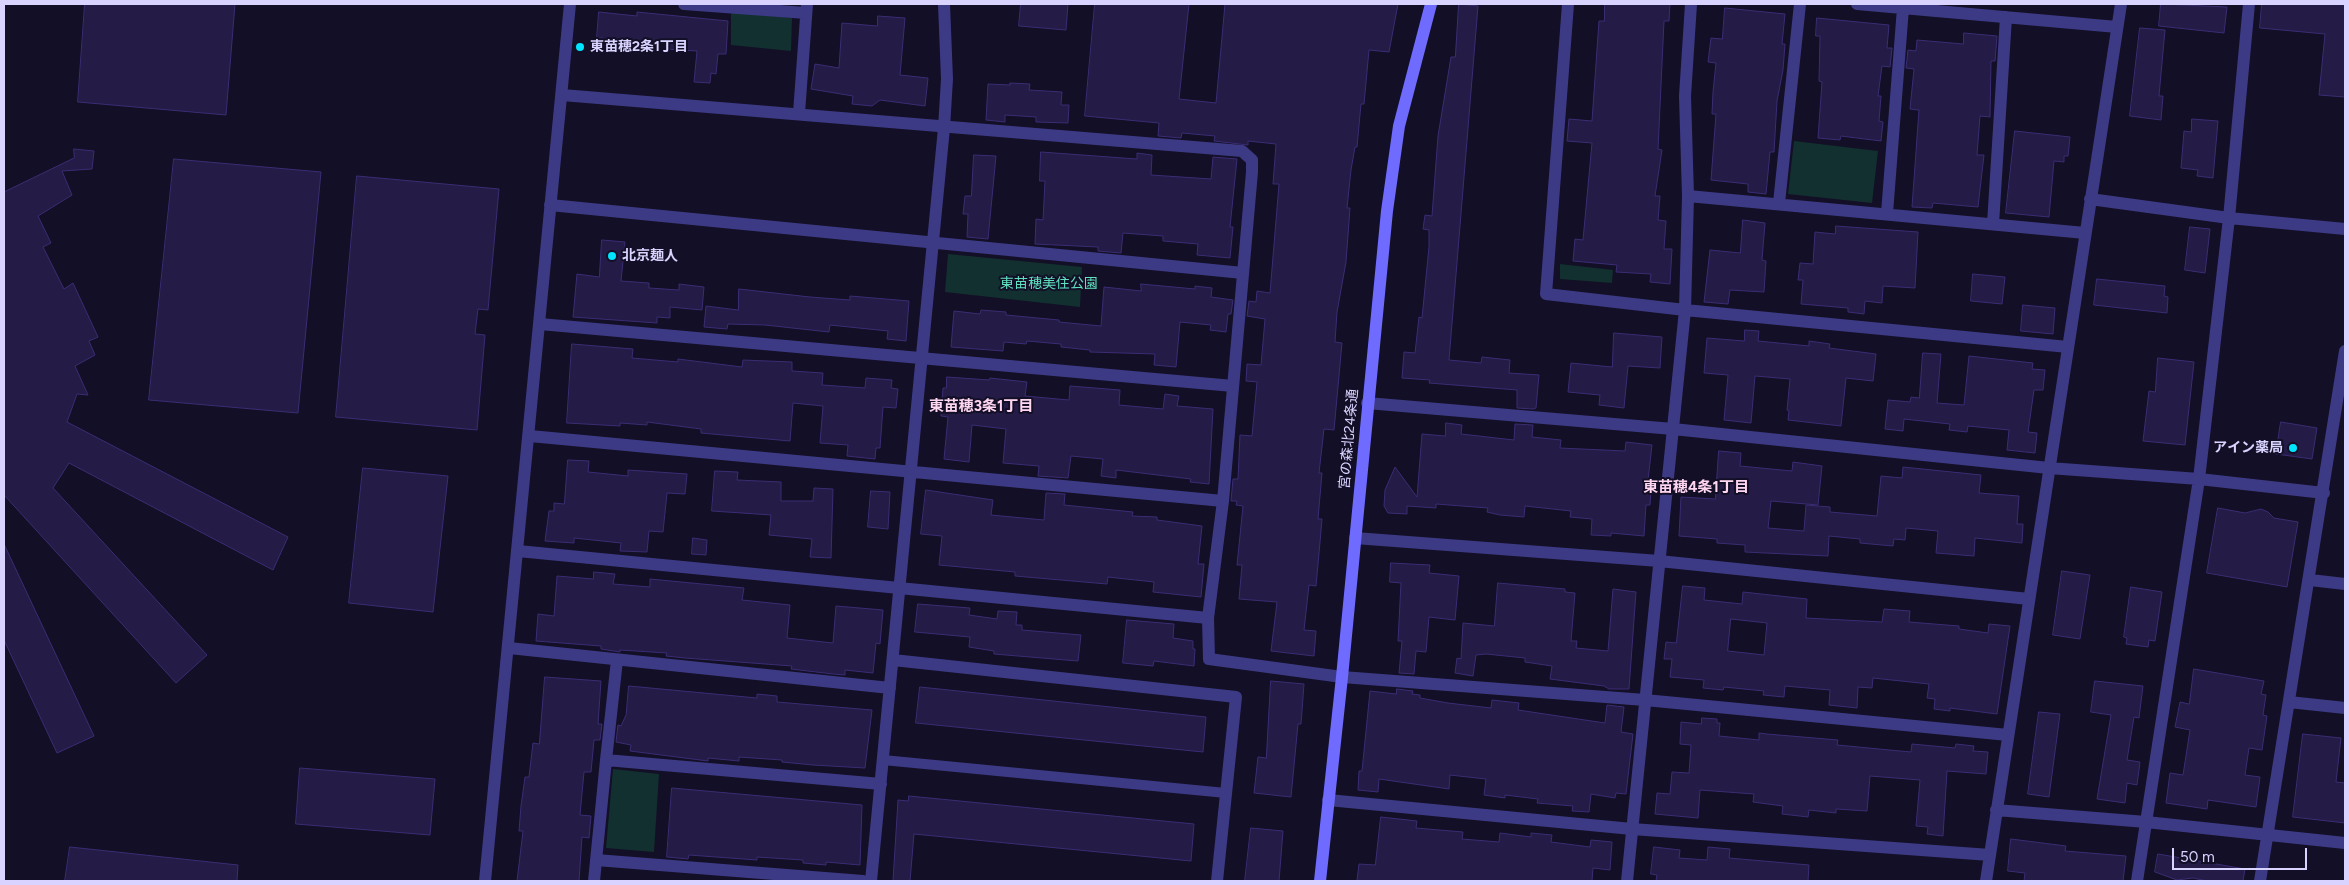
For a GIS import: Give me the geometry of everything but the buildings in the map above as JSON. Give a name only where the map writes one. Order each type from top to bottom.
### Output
[{"type":"street","points":[[485,881],[530,436],[570,4]]},
{"type":"street","points":[[684,4],[807,8],[799,114]]},
{"type":"street","points":[[871,881],[944,128],[947,79],[944,4]]},
{"type":"street","name":"宮の森北24条通","points":[[1320,881],[1342,677],[1387,211],[1399,126],[1431,4]]},
{"type":"street","points":[[1568,4],[1546,294],[1685,310],[2068,347]]},
{"type":"street","points":[[1627,881],[1685,310],[1688,196],[1685,96],[1691,4]]},
{"type":"street","points":[[1779,203],[1800,4]]},
{"type":"street","points":[[1857,4],[2118,28]]},
{"type":"street","points":[[1986,881],[2121,4]]},
{"type":"street","points":[[2137,881],[2198,479],[2229,218],[2248,4]]},
{"type":"street","points":[[1887,213],[1903,8]]},
{"type":"street","points":[[1993,224],[2006,17]]},
{"type":"street","points":[[562,95],[944,128],[1242,151],[1252,160],[1223,501],[1208,618],[1209,659],[1342,677],[1646,700],[2008,735]]},
{"type":"street","points":[[1688,196],[1887,213],[2085,233]]},
{"type":"street","points":[[2090,199],[2229,218],[2345,230]]},
{"type":"street","points":[[550,205],[1243,273]]},
{"type":"street","points":[[540,324],[1233,386]]},
{"type":"street","points":[[2260,881],[2324,493],[2345,351]]},
{"type":"street","points":[[1367,403],[1673,429],[2049,468],[2198,479],[2324,493]]},
{"type":"street","points":[[530,436],[1223,501]]},
{"type":"street","points":[[1355,538],[1659,561],[2029,598]]},
{"type":"street","points":[[518,551],[1208,618]]},
{"type":"street","points":[[2310,580],[2345,584]]},
{"type":"street","points":[[509,648],[890,688]]},
{"type":"street","points":[[594,881],[617,660]]},
{"type":"street","points":[[893,660],[1236,697],[1217,881]]},
{"type":"street","points":[[2289,702],[2345,708]]},
{"type":"street","points":[[606,760],[881,784]]},
{"type":"street","points":[[1328,800],[1632,829],[1990,856]]},
{"type":"street","points":[[1996,810],[2146,822],[2345,843]]},
{"type":"street","points":[[596,860],[863,881]]},
{"type":"lane","points":[[883,760],[1226,793]]},
{"type":"green space","points":[[731,12],[792,18],[791,51],[731,45]]},
{"type":"green space","points":[[1794,141],[1878,151],[1872,203],[1788,194]]},
{"type":"green space","name":"東苗穂美住公園","points":[[948,254],[1082,267],[1080,307],[945,292]]},
{"type":"green space","points":[[1560,264],[1613,270],[1612,283],[1560,279]]},
{"type":"green space","points":[[613,769],[659,774],[654,852],[606,848]]},
{"type":"place","name":"東苗穂2条1丁目","points":[[580,47]]},
{"type":"place","name":"北京麺人","points":[[612,256]]},
{"type":"place","name":"アイン薬局","points":[[2293,448]]},
{"type":"district","name":"東苗穂3条1丁目","points":[[981,407]]},
{"type":"district","name":"東苗穂4条1丁目","points":[[1696,488]]}]
